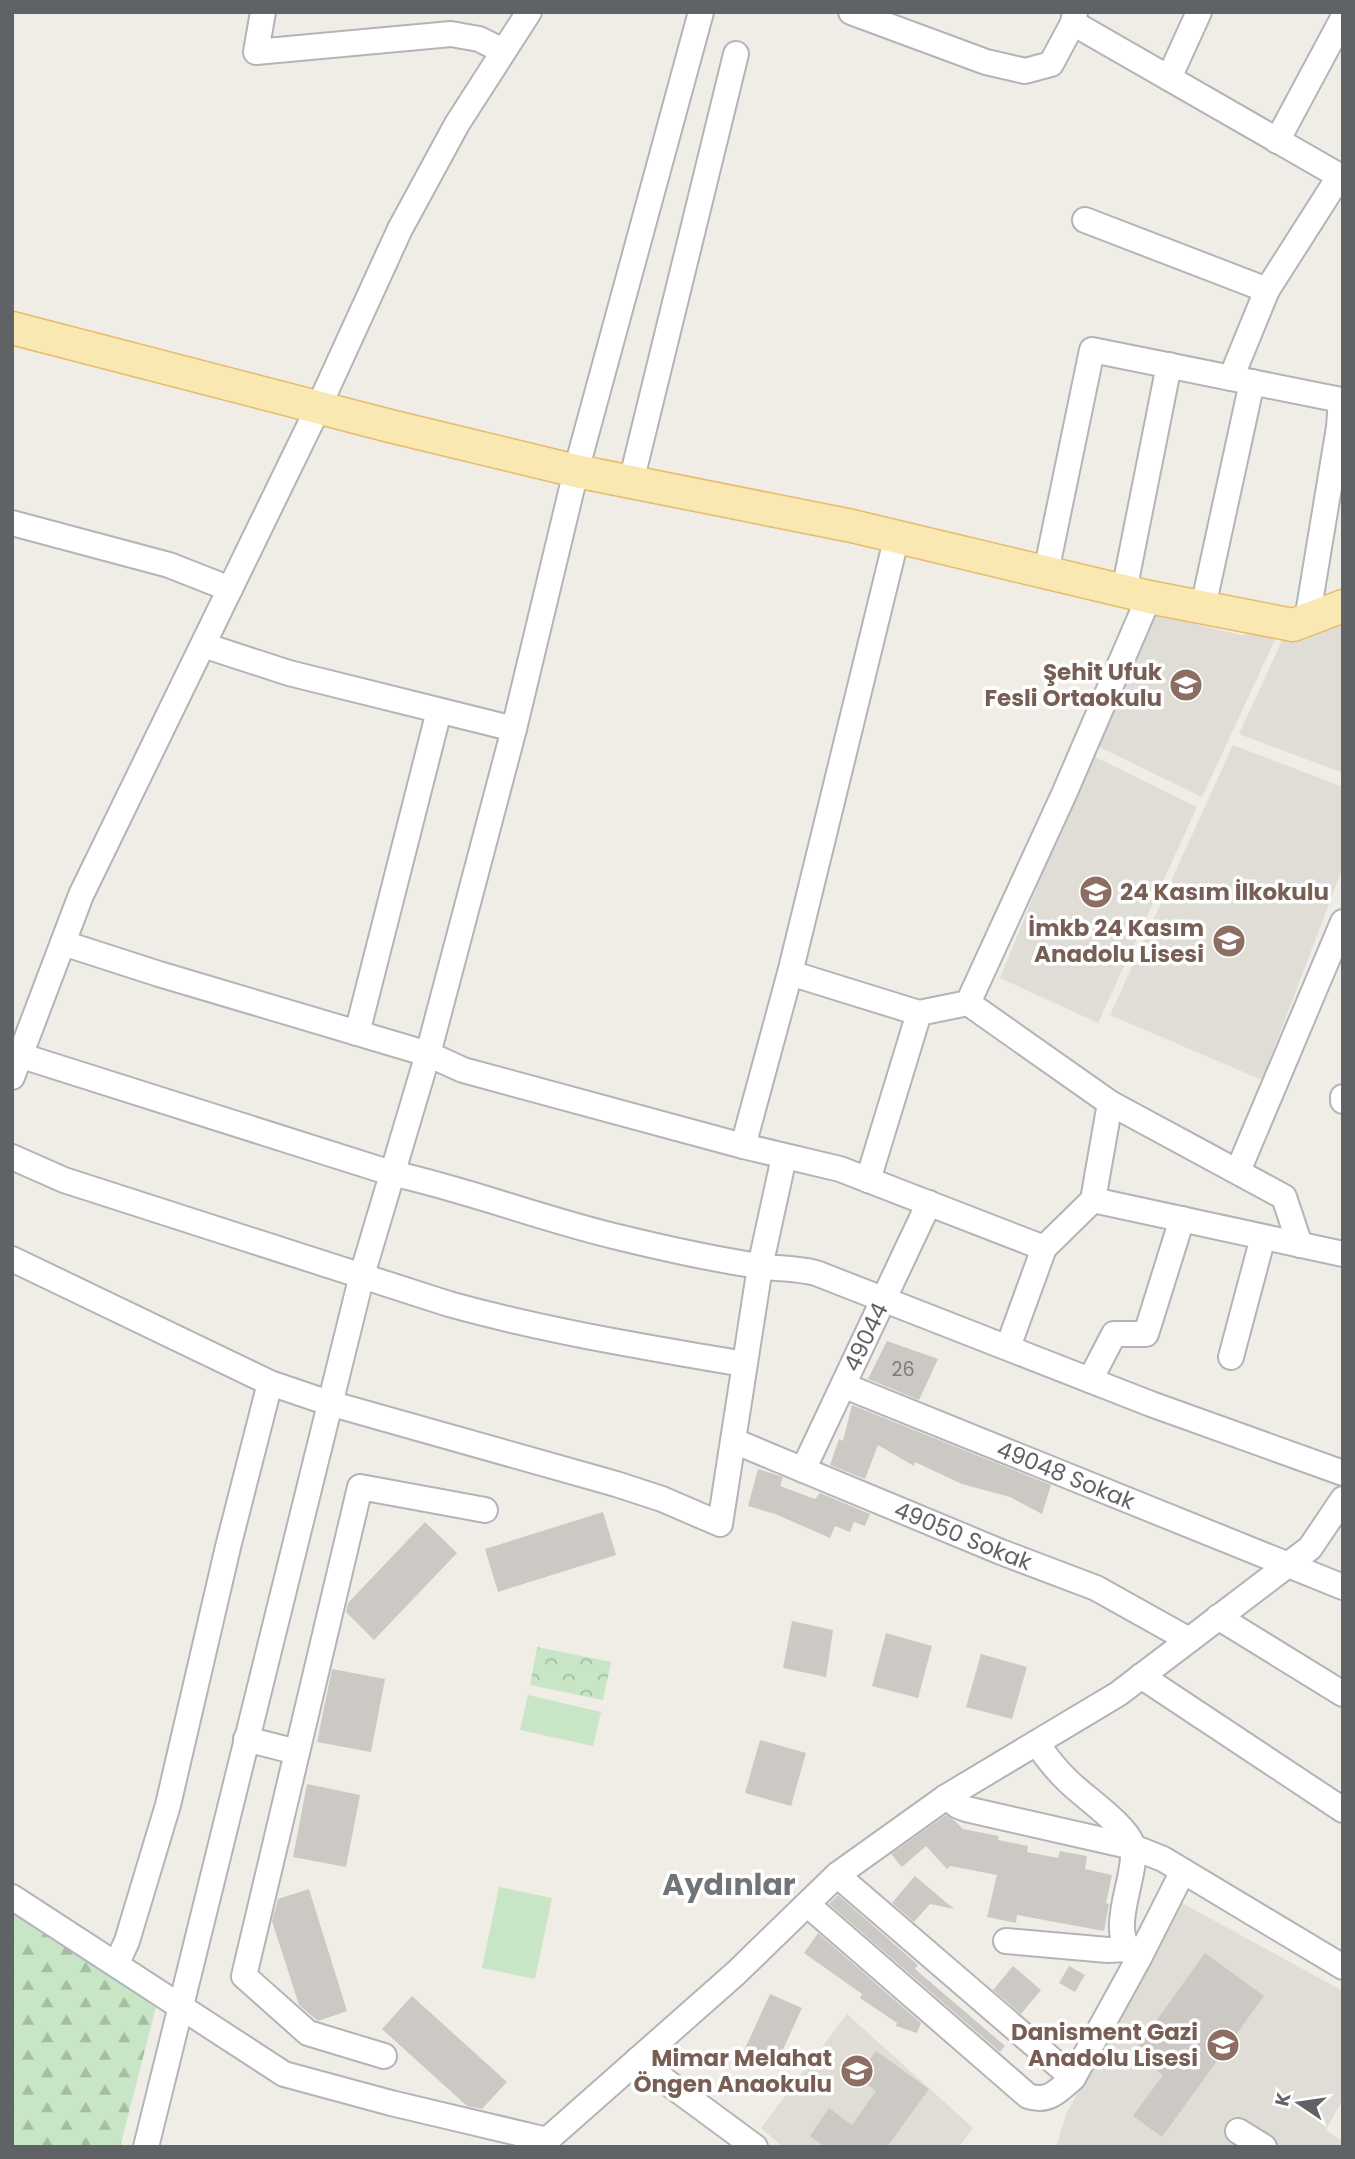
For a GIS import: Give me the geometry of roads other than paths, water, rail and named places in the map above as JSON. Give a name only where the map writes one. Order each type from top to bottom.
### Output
[{"type":"main road","points":[[12,328],[576,471],[897,536],[1137,594],[1293,625],[1343,606]]},
{"type":"street","points":[[263,12],[256,52],[451,34],[478,38],[503,51]]},
{"type":"street","points":[[530,12],[457,124],[416,198],[364,304],[319,406],[81,895],[17,1067],[623,1238],[760,1267],[816,1273],[1090,1380],[1343,1473]]},
{"type":"street","points":[[146,2147],[362,1275],[428,1054],[514,729],[576,471],[701,12]]},
{"type":"street","points":[[851,12],[986,62],[1025,71],[1051,64],[1074,17],[1169,78],[1341,178],[1267,290],[1242,380],[1203,607]]},
{"type":"street","points":[[1169,78],[1199,12]]},
{"type":"street","points":[[1277,141],[1343,18]]},
{"type":"street","points":[[631,482],[736,54]]},
{"type":"street","points":[[1085,220],[1267,290]]},
{"type":"street","points":[[1046,572],[1092,350],[1341,400],[1339,427],[1307,620]]},
{"type":"street","points":[[968,1003],[1064,794],[1137,594],[1169,365]]},
{"type":"street","points":[[12,523],[169,565],[230,589]]},
{"type":"street","points":[[743,1146],[790,973],[897,536]]},
{"type":"street","points":[[203,645],[289,673],[514,729]]},
{"type":"street","points":[[357,1033],[439,710]]},
{"type":"street","points":[[1238,1171],[1343,922]]},
{"type":"street","points":[[63,943],[428,1054],[463,1070],[784,1157],[840,1169],[1044,1248]]},
{"type":"street","points":[[790,973],[919,1013],[968,1003],[1110,1103],[1284,1197],[1300,1245]]},
{"type":"street","points":[[869,1180],[919,1013]]},
{"type":"street","points":[[1008,1347],[1044,1248],[1093,1200],[1110,1103]]},
{"type":"street","points":[[12,1157],[64,1180],[449,1304],[511,1321],[744,1364]]},
{"type":"street","points":[[12,1259],[270,1383],[329,1403],[615,1484],[662,1499],[720,1524],[760,1267],[784,1157]]},
{"type":"street","points":[[1093,1200],[1343,1254]]},
{"type":"street","name":"49044","points":[[803,1470],[845,1386],[929,1203]]},
{"type":"street","points":[[1090,1380],[1114,1334],[1146,1334],[1182,1219]]},
{"type":"street","points":[[1231,1357],[1263,1237]]},
{"type":"street","points":[[117,1963],[127,1941],[168,1805],[228,1546],[270,1383]]},
{"type":"street","name":"49048 Sokak","points":[[845,1386],[1343,1587]]},
{"type":"street","name":"49050 Sokak","points":[[734,1441],[1000,1552],[1096,1588],[1189,1640]]},
{"type":"street","points":[[384,2056],[308,2033],[244,1976],[360,1487],[485,1510]]},
{"type":"street","points":[[12,1897],[284,2074],[544,2143],[736,1973],[837,1875],[946,1797],[1118,1693],[1141,1676],[1310,1548],[1343,1499]]},
{"type":"street","points":[[1218,1617],[1343,1694]]},
{"type":"street","points":[[1141,1676],[1343,1810]]},
{"type":"street","points":[[246,1739],[297,1752]]},
{"type":"street","points":[[1036,1743],[1066,1780],[1124,1831],[1133,1847],[1121,1932],[1133,1953]]},
{"type":"street","points":[[946,1797],[966,1809],[1133,1847],[1163,1859],[1340,1959]]},
{"type":"street","points":[[808,1905],[1028,2096],[1037,2099],[1051,2096],[1073,2078],[1133,1953],[1182,1871]]},
{"type":"street","points":[[837,1875],[1073,2078]]},
{"type":"street","points":[[1006,1941],[1133,1953]]},
{"type":"street","points":[[637,2060],[755,2147]]},
{"type":"street","points":[[1238,2131],[1264,2147]]},
{"type":"place","name":"Şehit Ufuk Fesli Ortaokulu","points":[[1186,685]]},
{"type":"place","name":"24 Kasım İlkokulu","points":[[1096,892]]},
{"type":"place","name":"İmkb 24 Kasım Anadolu Lisesi","points":[[1229,941]]},
{"type":"place","name":"Danisment Gazi Anadolu Lisesi","points":[[1223,2045]]},
{"type":"place","name":"Mimar Melahat Öngen Anaokulu","points":[[857,2071]]},
{"type":"district","name":"Aydınlar","points":[[729,1884]]}]
